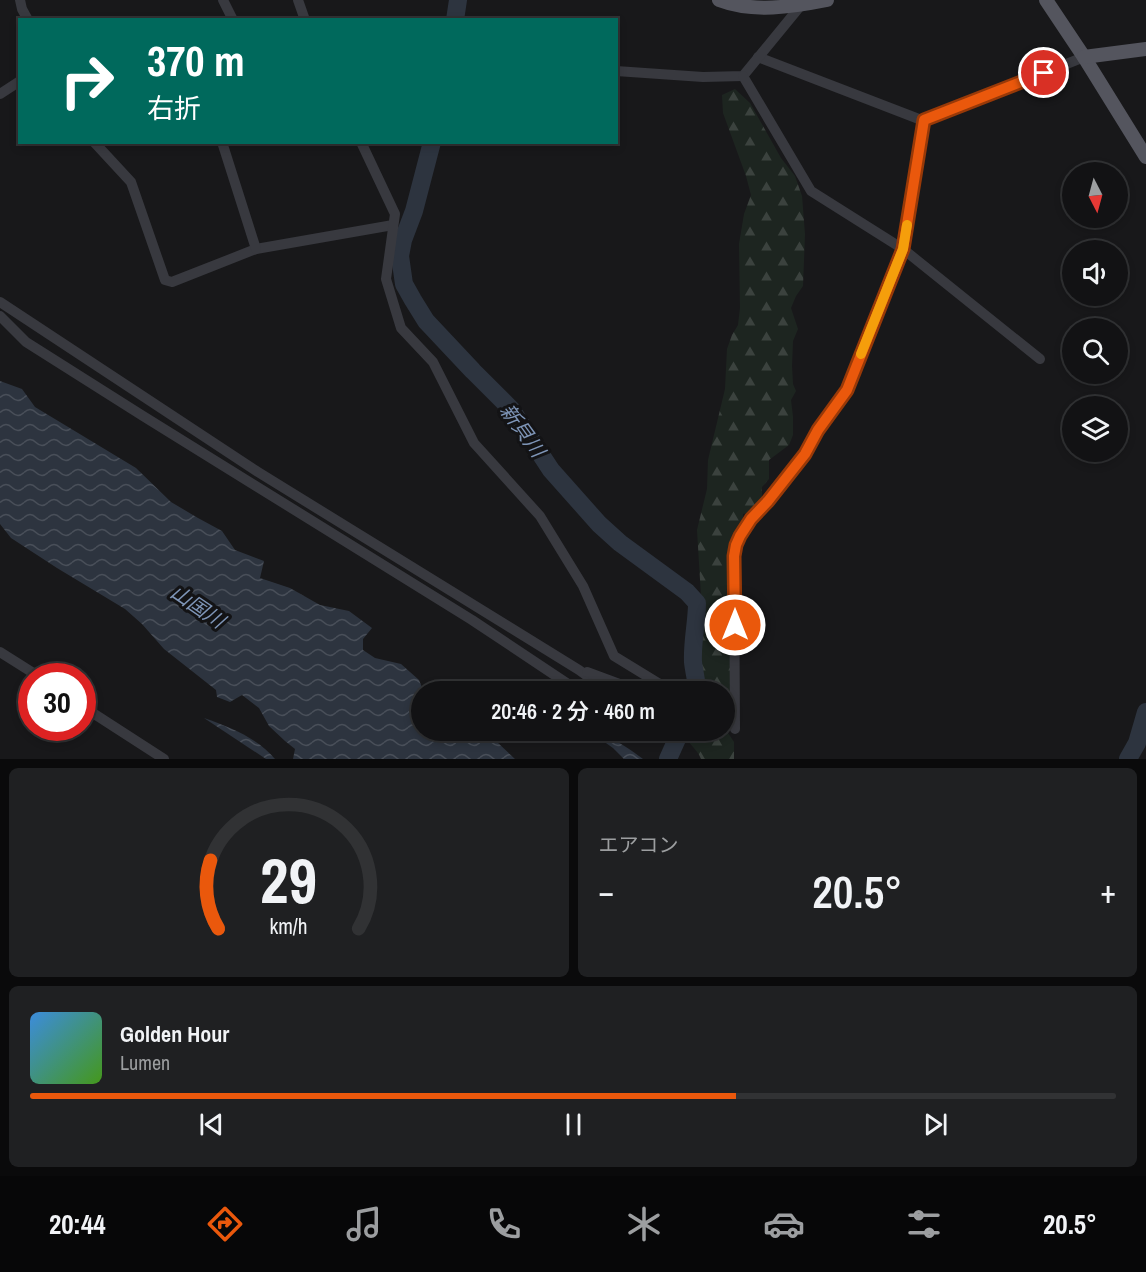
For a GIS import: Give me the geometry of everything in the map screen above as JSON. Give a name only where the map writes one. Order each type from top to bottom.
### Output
[{"type":"main road","points":[[719,0],[733,5],[755,8],[827,0]]},
{"type":"main road","points":[[1046,0],[1146,157]]},
{"type":"main road","points":[[1084,57],[1146,49]]},
{"type":"street","points":[[20,0],[27,18]]},
{"type":"street","points":[[223,0],[232,18]]},
{"type":"street","points":[[298,0],[304,18]]},
{"type":"street","points":[[743,76],[802,4]]},
{"type":"street","points":[[758,57],[924,120],[1084,57]]},
{"type":"street","points":[[618,71],[743,76]]},
{"type":"street","points":[[743,76],[811,191],[903,249],[1040,359]]},
{"type":"street","points":[[0,94],[18,82]]},
{"type":"street","points":[[735,681],[734,556],[736,545],[751,519],[805,454],[818,430],[847,390],[903,249],[924,120]]},
{"type":"street","points":[[96,144],[131,182],[165,280],[172,282],[256,249],[393,225]]},
{"type":"street","points":[[223,144],[256,249]]},
{"type":"street","points":[[362,144],[395,214],[386,279],[402,328],[433,362],[474,443],[540,516],[584,586],[614,656],[655,681]]},
{"type":"street","points":[[0,302],[258,472],[594,681]]},
{"type":"street","points":[[0,316],[26,342],[472,620],[563,681]]},
{"type":"street","points":[[0,651],[18,663]]},
{"type":"street","points":[[579,670],[613,681]]},
{"type":"street","points":[[96,715],[164,759]]},
{"type":"green space","points":[[735,89],[750,103],[781,158],[795,176],[802,196],[805,234],[803,286],[791,308],[798,329],[793,341],[793,384],[796,391],[791,400],[793,435],[789,445],[769,460],[769,479],[762,487],[762,501],[756,512],[743,514],[743,528],[738,547],[735,684],[735,681],[700,681],[698,667],[701,596],[697,530],[707,489],[708,460],[725,389],[727,349],[738,325],[739,244],[744,214],[751,195],[723,113],[722,95]]},
{"type":"green space","points":[[689,741],[734,742],[734,759],[701,759]]},
{"type":"water","name":"山国川","points":[[0,381],[22,389],[35,407],[136,468],[171,502],[222,531],[235,550],[264,561],[260,578],[290,588],[320,605],[349,611],[372,628],[363,639],[363,650],[375,658],[401,664],[419,681],[411,681],[411,741],[495,741],[515,759],[293,759],[295,749],[269,726],[259,708],[242,695],[230,702],[217,697],[216,690],[164,649],[125,609],[11,538],[0,524]]},
{"type":"water","points":[[204,718],[252,739],[275,759],[266,759]]},
{"type":"water","points":[[603,741],[615,741],[643,759],[624,759]]},
{"type":"waterway","name":"新貝川","points":[[455,18],[458,0]]},
{"type":"waterway","name":"新貝川","points":[[431,144],[414,211],[403,240],[400,256],[404,284],[426,321],[511,409],[551,470],[599,524],[620,543],[687,592],[697,603],[693,655],[696,681]]},
{"type":"waterway","points":[[1128,759],[1137,743],[1146,712]]},
{"type":"waterway","name":"新貝川","points":[[668,759],[676,741]]},
{"type":"slow traffic","points":[[861,354],[903,249],[907,225]]},
{"type":"route","points":[[735,625],[734,556],[736,545],[751,519],[805,454],[818,430],[847,390],[903,249],[924,120],[1044,73]]}]
